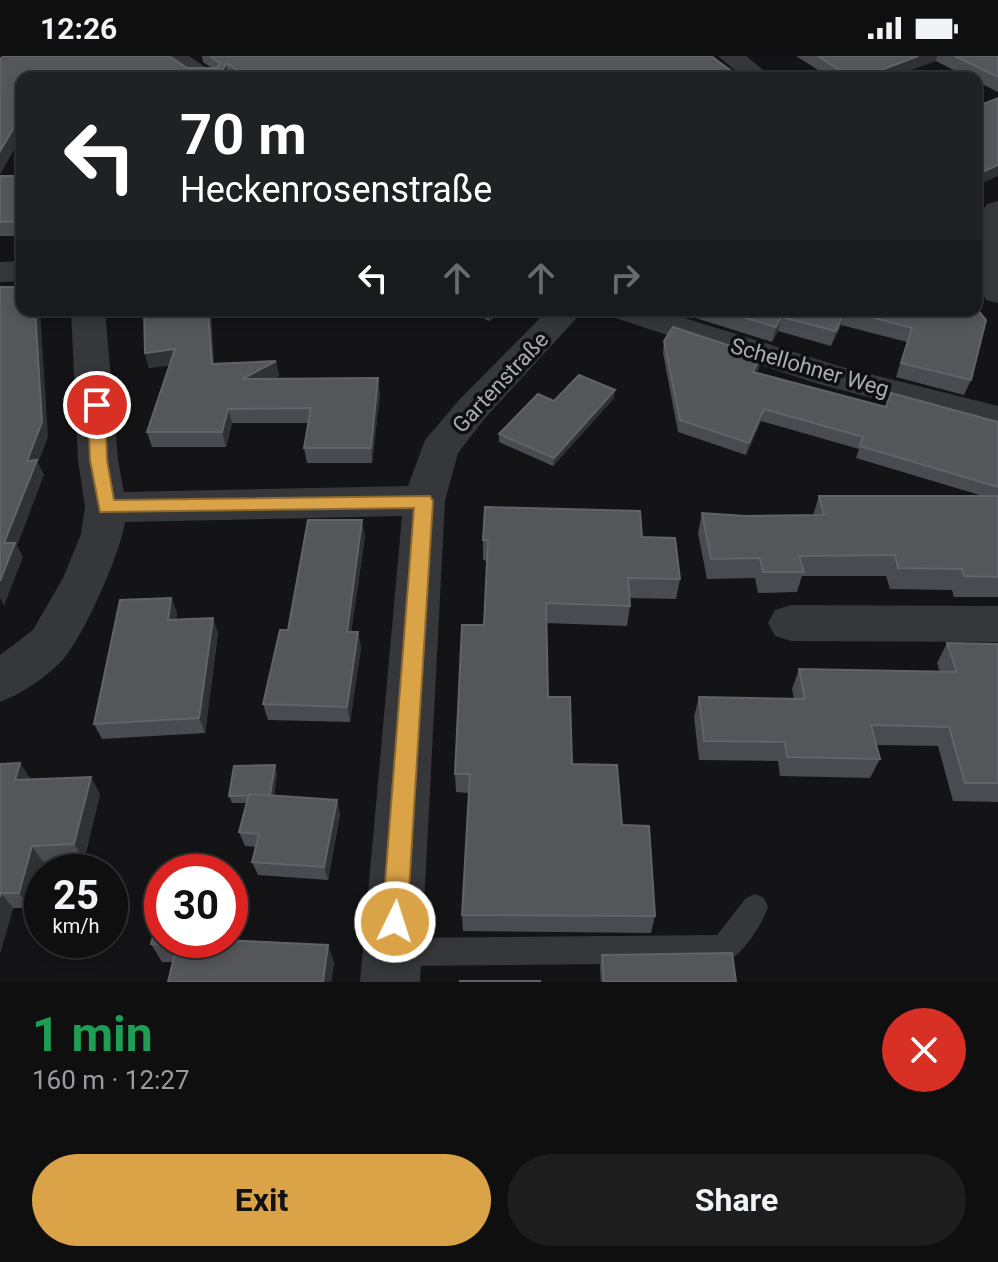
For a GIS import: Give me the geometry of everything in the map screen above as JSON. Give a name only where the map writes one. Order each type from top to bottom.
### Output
[{"type":"street","points":[[171,56],[198,72]]},
{"type":"street","points":[[730,56],[752,72]]},
{"type":"street","points":[[987,226],[991,282],[998,293]]},
{"type":"street","points":[[0,682],[49,643],[84,581],[102,534],[106,507],[98,460],[88,316]]},
{"type":"street","name":"Gartenstraße","points":[[391,967],[424,501],[439,450],[472,409],[561,316]]},
{"type":"street","name":"Schellohner Weg","points":[[643,316],[832,376],[998,419]]},
{"type":"street","points":[[106,507],[424,501]]},
{"type":"street","points":[[791,623],[998,624]]},
{"type":"lane","points":[[391,967],[724,949],[755,907]]},
{"type":"building","points":[[4,56],[169,56],[187,68],[218,68],[220,63],[210,56],[711,56],[733,72],[240,72],[226,63],[222,72],[16,72],[16,124],[0,151],[0,59]]},
{"type":"building","points":[[818,56],[918,56],[876,72],[843,72]]},
{"type":"building","points":[[955,56],[998,56],[998,77]]},
{"type":"building","points":[[998,98],[998,165],[982,172],[982,105]]},
{"type":"building","points":[[0,176],[16,176],[16,221],[0,222]]},
{"type":"building","points":[[0,287],[16,287],[16,316],[35,316],[42,422],[27,461],[37,460],[4,543],[15,543],[0,581]]},
{"type":"building","points":[[982,315],[986,320],[971,380],[901,363],[912,328],[867,316]]},
{"type":"building","points":[[144,316],[208,316],[212,364],[276,361],[242,379],[378,378],[371,448],[304,448],[311,408],[228,409],[222,432],[147,432],[175,349],[145,353]]},
{"type":"building","points":[[739,316],[842,316],[836,331],[781,317],[776,327]]},
{"type":"building","points":[[673,327],[761,356],[753,372],[886,407],[891,393],[998,422],[998,487],[860,446],[863,437],[764,409],[749,443],[680,420],[664,341]]},
{"type":"building","points":[[579,375],[615,390],[554,458],[499,434],[538,394],[554,401]]},
{"type":"building","points":[[819,496],[998,496],[998,577],[964,576],[962,569],[898,568],[895,555],[799,556],[804,572],[763,572],[760,558],[711,559],[702,513],[824,515]]},
{"type":"building","points":[[485,507],[640,511],[642,537],[675,538],[680,579],[628,578],[630,606],[546,603],[548,697],[570,697],[572,764],[617,765],[622,825],[649,826],[655,916],[462,915],[470,774],[455,774],[462,625],[484,625],[488,540],[483,540]]},
{"type":"building","points":[[308,520],[362,520],[347,632],[358,632],[347,707],[263,704],[280,630],[288,630]]},
{"type":"building","points":[[171,598],[168,620],[213,618],[199,718],[94,724],[120,600]]},
{"type":"building","points":[[947,643],[998,644],[998,783],[965,783],[949,727],[871,725],[880,759],[787,757],[785,742],[704,741],[699,697],[805,699],[799,669],[957,672]]},
{"type":"building","points":[[20,763],[15,780],[91,777],[74,844],[32,846],[30,854],[24,854],[24,875],[19,893],[1,893],[0,897],[0,764]]},
{"type":"building","points":[[275,765],[270,795],[229,796],[234,766]]},
{"type":"building","points":[[249,794],[337,800],[324,867],[252,862],[259,834],[239,832]]},
{"type":"building","points":[[248,941],[328,945],[323,982],[168,982],[174,958],[248,958]]},
{"type":"building","points":[[732,953],[736,982],[604,982],[602,955]]},
{"type":"building","points":[[540,981],[540,982],[460,982]]},
{"type":"route","points":[[97,405],[98,460],[106,507],[424,501],[395,922]]}]
